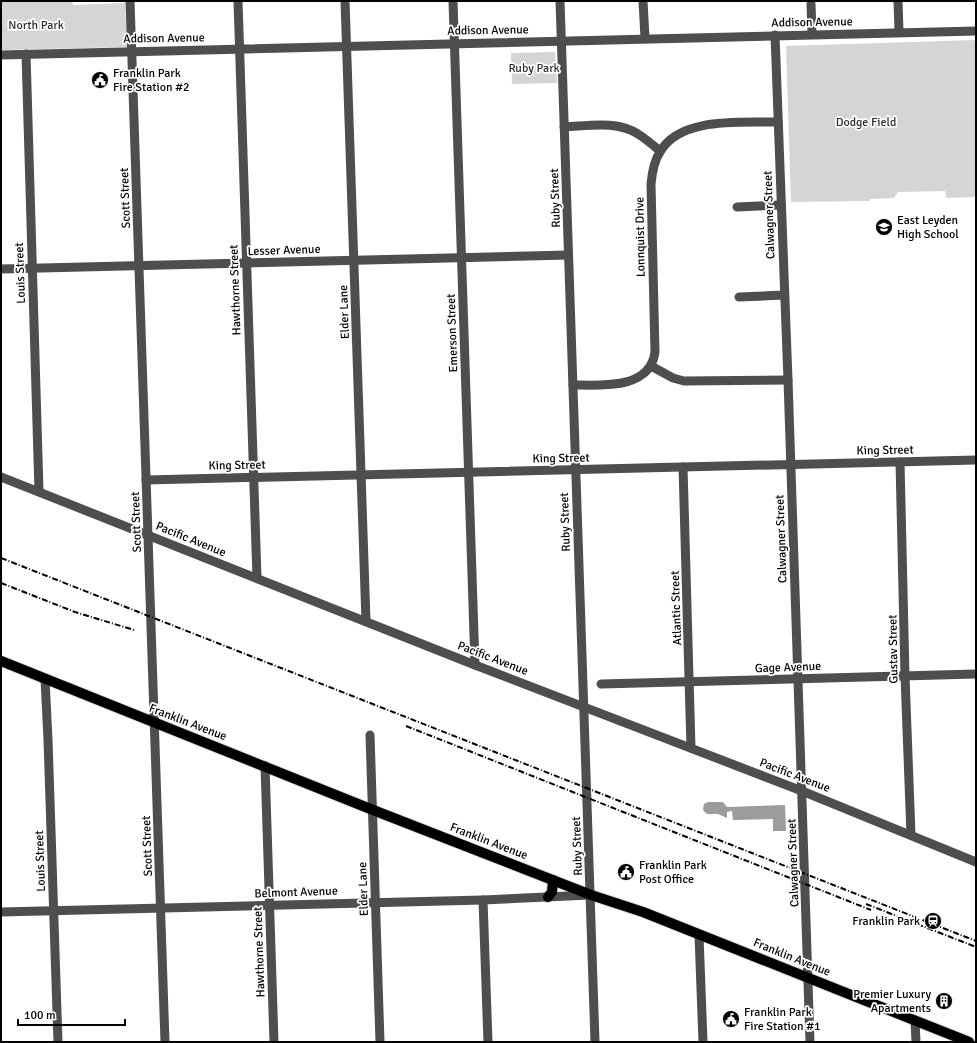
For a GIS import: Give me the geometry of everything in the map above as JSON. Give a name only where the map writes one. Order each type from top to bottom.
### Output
[{"type":"main road","name":"Franklin Avenue","points":[[1,661],[155,724],[265,766],[373,810],[591,895],[643,912],[969,1042]]},
{"type":"main road","points":[[548,897],[552,892],[553,880]]},
{"type":"street","name":"Scott Street","points":[[130,1],[165,1042]]},
{"type":"street","name":"Hawthorne Street","points":[[238,1],[257,578]]},
{"type":"street","name":"Elder Lane","points":[[345,1],[366,622]]},
{"type":"street","name":"Emerson Street","points":[[453,1],[475,664]]},
{"type":"street","name":"Ruby Street","points":[[560,1],[595,1042]]},
{"type":"street","points":[[644,1],[645,38]]},
{"type":"street","points":[[898,1],[899,32]]},
{"type":"street","points":[[811,4],[812,34]]},
{"type":"street","name":"Addison Avenue","points":[[1,54],[976,31]]},
{"type":"street","name":"Calwagner Street","points":[[775,35],[810,1042]]},
{"type":"street","name":"Louis Street","points":[[26,54],[39,491]]},
{"type":"street","name":"Lonnquist Drive","points":[[651,366],[654,360],[655,352],[651,184],[652,174],[660,151],[665,145],[682,132],[705,124],[778,122]]},
{"type":"street","points":[[564,127],[618,126],[638,134],[660,151]]},
{"type":"street","points":[[737,207],[781,205]]},
{"type":"street","name":"Lesser Avenue","points":[[1,269],[462,257],[568,256]]},
{"type":"street","points":[[739,298],[784,295]]},
{"type":"street","points":[[573,385],[625,383],[643,373],[651,366],[672,378],[684,381],[788,380]]},
{"type":"street","name":"King Street","points":[[146,480],[976,460]]},
{"type":"street","name":"Gustav Street","points":[[900,462],[905,676],[911,836]]},
{"type":"street","name":"Atlantic Street","points":[[683,467],[691,748]]},
{"type":"street","name":"Pacific Avenue","points":[[1,477],[366,622],[802,791],[976,862]]},
{"type":"street","name":"Gage Avenue","points":[[601,684],[976,674]]},
{"type":"street","name":"Louis Street","points":[[45,679],[58,1042]]},
{"type":"street","name":"Elder Lane","points":[[370,735],[380,1042]]},
{"type":"street","name":"Hawthorne Street","points":[[265,766],[274,1042]]},
{"type":"street","name":"Belmont Avenue","points":[[1,912],[484,900],[591,895]]},
{"type":"street","points":[[484,900],[488,1042]]},
{"type":"street","points":[[700,935],[703,1042]]},
{"type":"street","points":[[916,1021],[916,1042]]},
{"type":"green space","name":"North Park","points":[[1,1],[72,1],[73,5],[125,3],[127,47],[1,50]]},
{"type":"green space","name":"Dodge Field","points":[[976,40],[976,197],[946,198],[945,191],[898,192],[894,198],[870,199],[870,201],[791,202],[786,46]]},
{"type":"green space","name":"Ruby Park","points":[[555,52],[557,83],[512,84],[511,53]]},
{"type":"shaded area","points":[[708,802],[723,802],[727,807],[785,805],[786,831],[773,831],[773,819],[733,820],[732,811],[727,812],[727,818],[718,814],[707,814],[703,809],[704,804]]},
{"type":"railway","points":[[1,558],[976,941]]},
{"type":"railway","points":[[1,583],[75,612],[134,630]]},
{"type":"railway","points":[[406,726],[871,910]]},
{"type":"railway","points":[[866,904],[976,947]]},
{"type":"place","name":"Franklin Park Fire Station #2","points":[[100,80]]},
{"type":"place","name":"East Leyden High School","points":[[884,227]]},
{"type":"place","name":"Franklin Park Post Office","points":[[626,872]]},
{"type":"place","name":"Franklin Park","points":[[933,921]]},
{"type":"place","name":"Premier Luxury Apartments","points":[[944,1001]]},
{"type":"place","name":"Franklin Park Fire Station #1","points":[[731,1019]]}]
